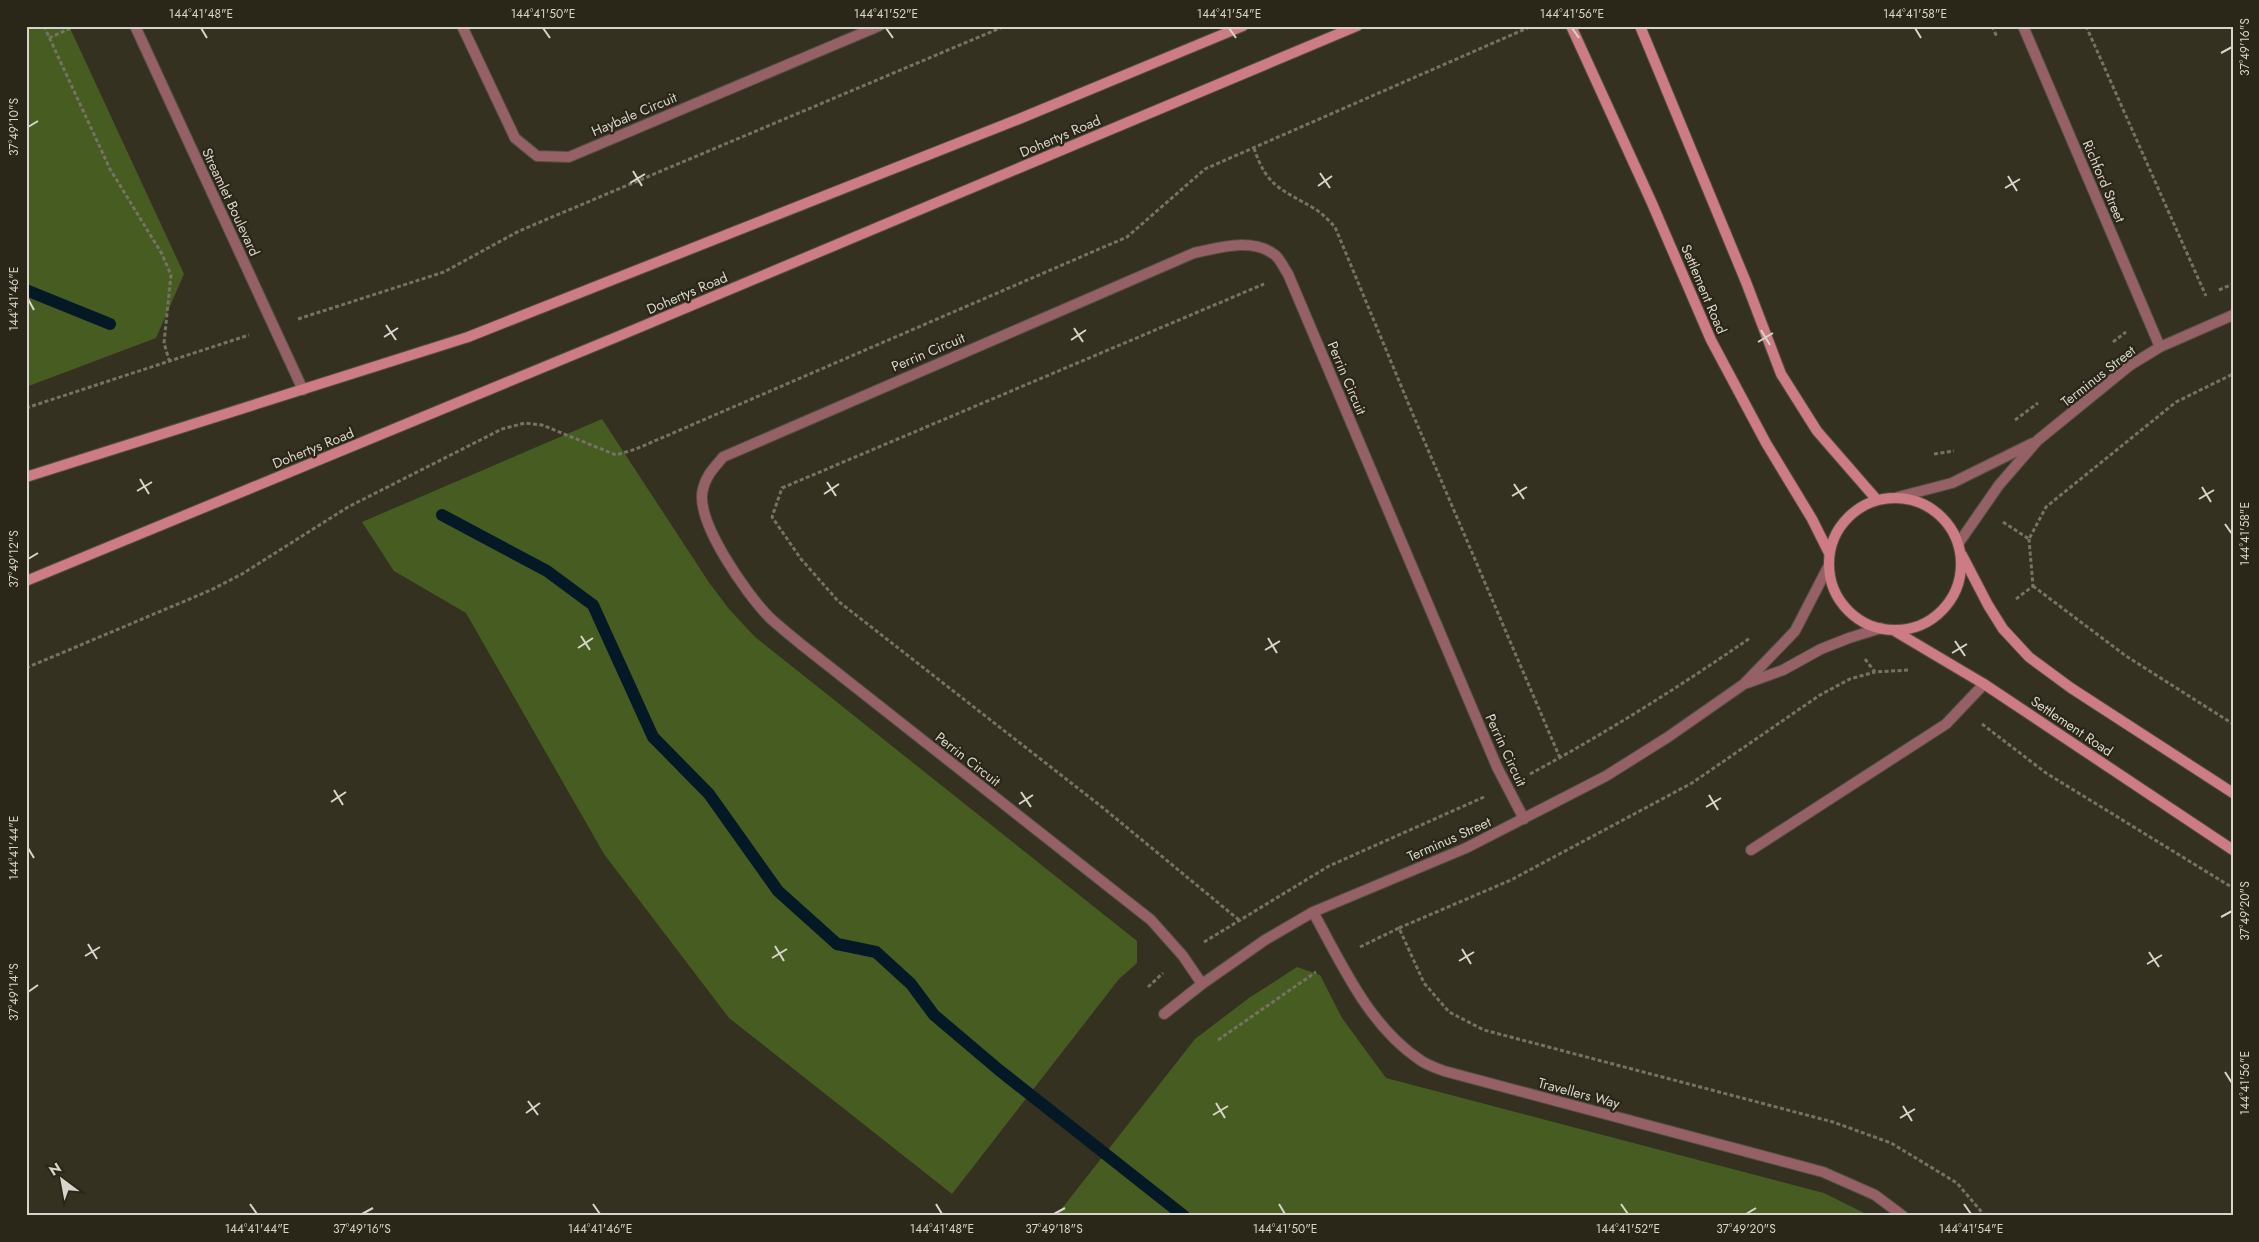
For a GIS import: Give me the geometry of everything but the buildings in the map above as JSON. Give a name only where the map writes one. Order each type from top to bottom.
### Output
[{"type":"main road","points":[[26,477],[468,337],[1019,120],[1242,26]]},
{"type":"main road","name":"Dohertys Road","points":[[26,581],[619,336],[1357,26]]},
{"type":"main road","name":"Settlement Road","points":[[1571,26],[1651,201],[1711,340],[1766,443],[1812,519],[1829,553]]},
{"type":"main road","points":[[1640,26],[1746,282],[1781,374],[1817,431],[1877,500]]},
{"type":"main road","points":[[1959,547],[1961,570],[1956,589],[1946,606],[1931,620],[1913,628],[1893,630],[1861,621],[1844,607],[1833,588],[1828,567],[1829,553],[1834,536],[1845,520],[1860,508],[1877,500],[1898,497],[1918,501],[1936,511],[1950,526],[1988,605],[2003,630],[2029,658],[2071,688],[2233,793]]},
{"type":"main road","name":"Settlement Road","points":[[1893,630],[1984,684],[2233,850]]},
{"type":"street","name":"Streamlet Boulevard","points":[[135,26],[303,390]]},
{"type":"street","name":"Haybale Circuit","points":[[462,26],[515,138],[537,156],[568,157],[878,26]]},
{"type":"street","name":"Richford Street","points":[[2023,26],[2160,347]]},
{"type":"street","name":"Perrin Circuit","points":[[1202,984],[1183,956],[1150,920],[770,618],[751,597],[724,556],[703,513],[702,490],[709,474],[723,457],[1194,253],[1241,245],[1261,247],[1276,256],[1288,274],[1497,767],[1524,819]]},
{"type":"street","name":"Terminus Street","points":[[1959,547],[1999,485],[2038,440],[2129,366],[2160,347],[2233,315]]},
{"type":"street","name":"Terminus Street","points":[[1898,497],[1952,483],[2038,440]]},
{"type":"street","name":"Terminus Street","points":[[1164,1014],[1202,984],[1266,940],[1313,912],[1466,848],[1606,776],[1668,737],[1744,684],[1795,631],[1828,567]]},
{"type":"street","name":"Terminus Street","points":[[1744,684],[1783,670],[1820,649],[1882,628]]},
{"type":"street","points":[[1751,850],[1946,724],[1984,684]]},
{"type":"street","name":"Travellers Way","points":[[1313,912],[1372,1014],[1395,1039],[1421,1060],[1444,1071],[1823,1172],[1875,1196],[1903,1216]]},
{"type":"path","points":[[44,26],[110,170],[162,254],[171,276],[164,343],[169,360]]},
{"type":"path","points":[[49,38],[75,26]]},
{"type":"path","points":[[26,408],[444,272],[519,231],[1005,26]]},
{"type":"path","points":[[26,668],[211,590],[242,574],[348,507],[502,429],[524,423],[542,425],[616,455],[636,449],[1127,236],[1204,169],[1532,26]]},
{"type":"path","points":[[2086,26],[2206,296]]},
{"type":"path","points":[[1254,148],[1268,178],[1287,195],[1317,210],[1335,227],[1560,758]]},
{"type":"path","points":[[1239,920],[1102,807],[838,601],[800,559],[772,517],[782,488],[1264,284],[1268,293]]},
{"type":"path","points":[[2112,344],[2126,332]]},
{"type":"path","points":[[1983,509],[2029,539],[2046,508],[2176,402],[2233,374]]},
{"type":"path","points":[[2007,426],[2039,402]]},
{"type":"path","points":[[1934,454],[1960,450]]},
{"type":"path","points":[[2033,586],[2126,656],[2233,724]]},
{"type":"path","points":[[1148,987],[1183,956],[1329,866],[1508,787],[1560,758],[1690,679],[1753,636]]},
{"type":"path","points":[[1218,1040],[1338,957],[1399,928],[1511,880],[1692,783],[1820,695],[1850,679],[1875,672]]},
{"type":"path","points":[[1962,709],[2046,772],[2233,888]]},
{"type":"path","points":[[1480,788],[1484,797]]},
{"type":"path","points":[[1399,928],[1424,983],[1449,1012],[1484,1030],[1832,1122],[1891,1143],[1957,1184],[1985,1216]]},
{"type":"green space","points":[[26,26],[69,26],[184,274],[156,338],[26,387]]},
{"type":"green space","points":[[602,419],[710,584],[729,609],[755,637],[1137,941],[1137,963],[1119,979],[952,1194],[729,1018],[604,854],[466,613],[394,571],[362,522]]},
{"type":"green space","points":[[1297,967],[1320,975],[1342,1018],[1386,1078],[1824,1193],[1870,1216],[1056,1216],[1195,1039],[1249,998]]},
{"type":"waterway","points":[[26,290],[110,324]]},
{"type":"waterway","points":[[442,515],[547,571],[593,605],[653,737],[709,794],[778,891],[837,944],[876,952],[911,984],[934,1015],[999,1070],[1184,1216]]}]
